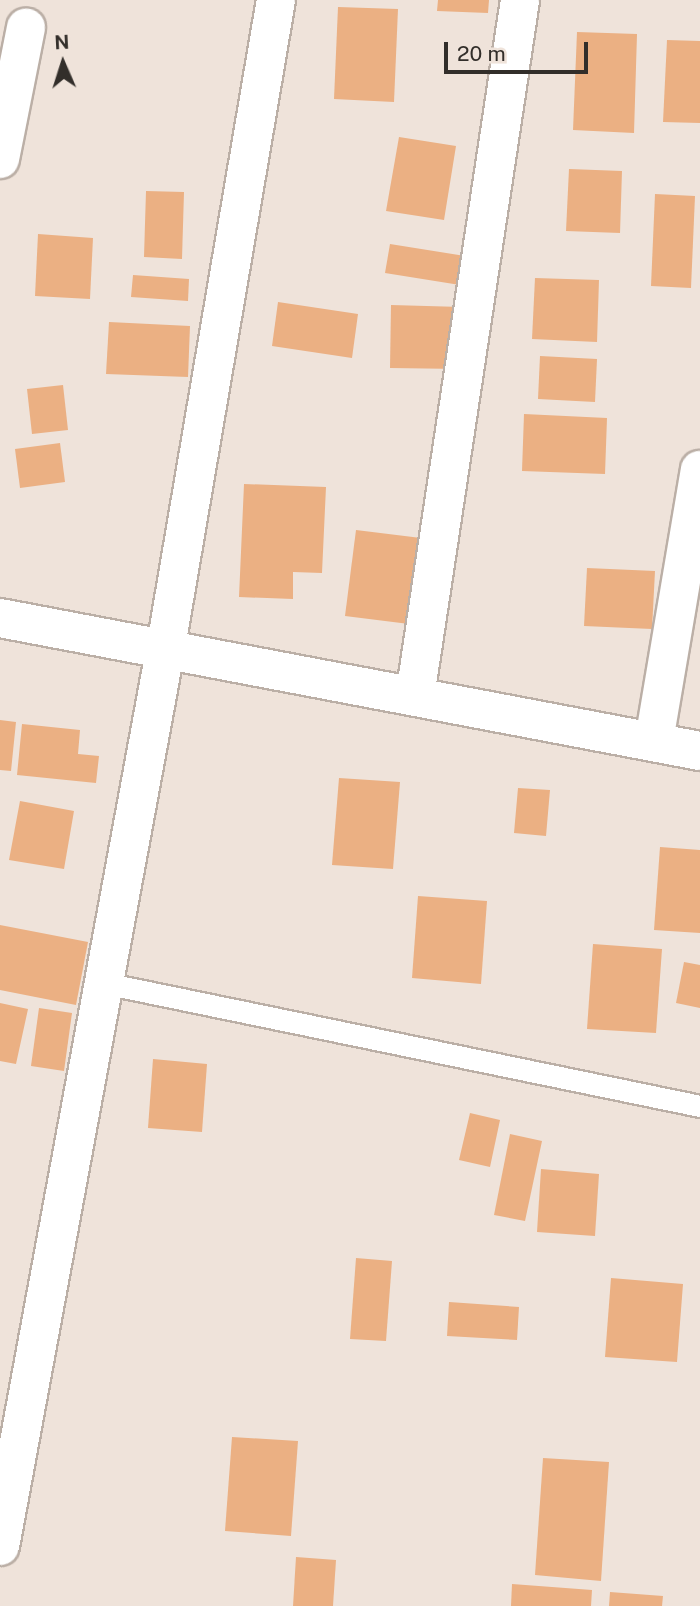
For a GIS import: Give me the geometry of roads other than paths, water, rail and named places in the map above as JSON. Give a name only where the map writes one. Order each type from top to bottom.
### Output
[{"type":"street","points":[[0,1546],[166,646],[276,0]]},
{"type":"street","points":[[415,696],[520,0]]},
{"type":"street","points":[[0,159],[26,28]]},
{"type":"street","points":[[654,741],[700,470]]},
{"type":"street","points":[[0,618],[166,646],[700,751]]},
{"type":"lane","points":[[104,984],[700,1106]]}]
